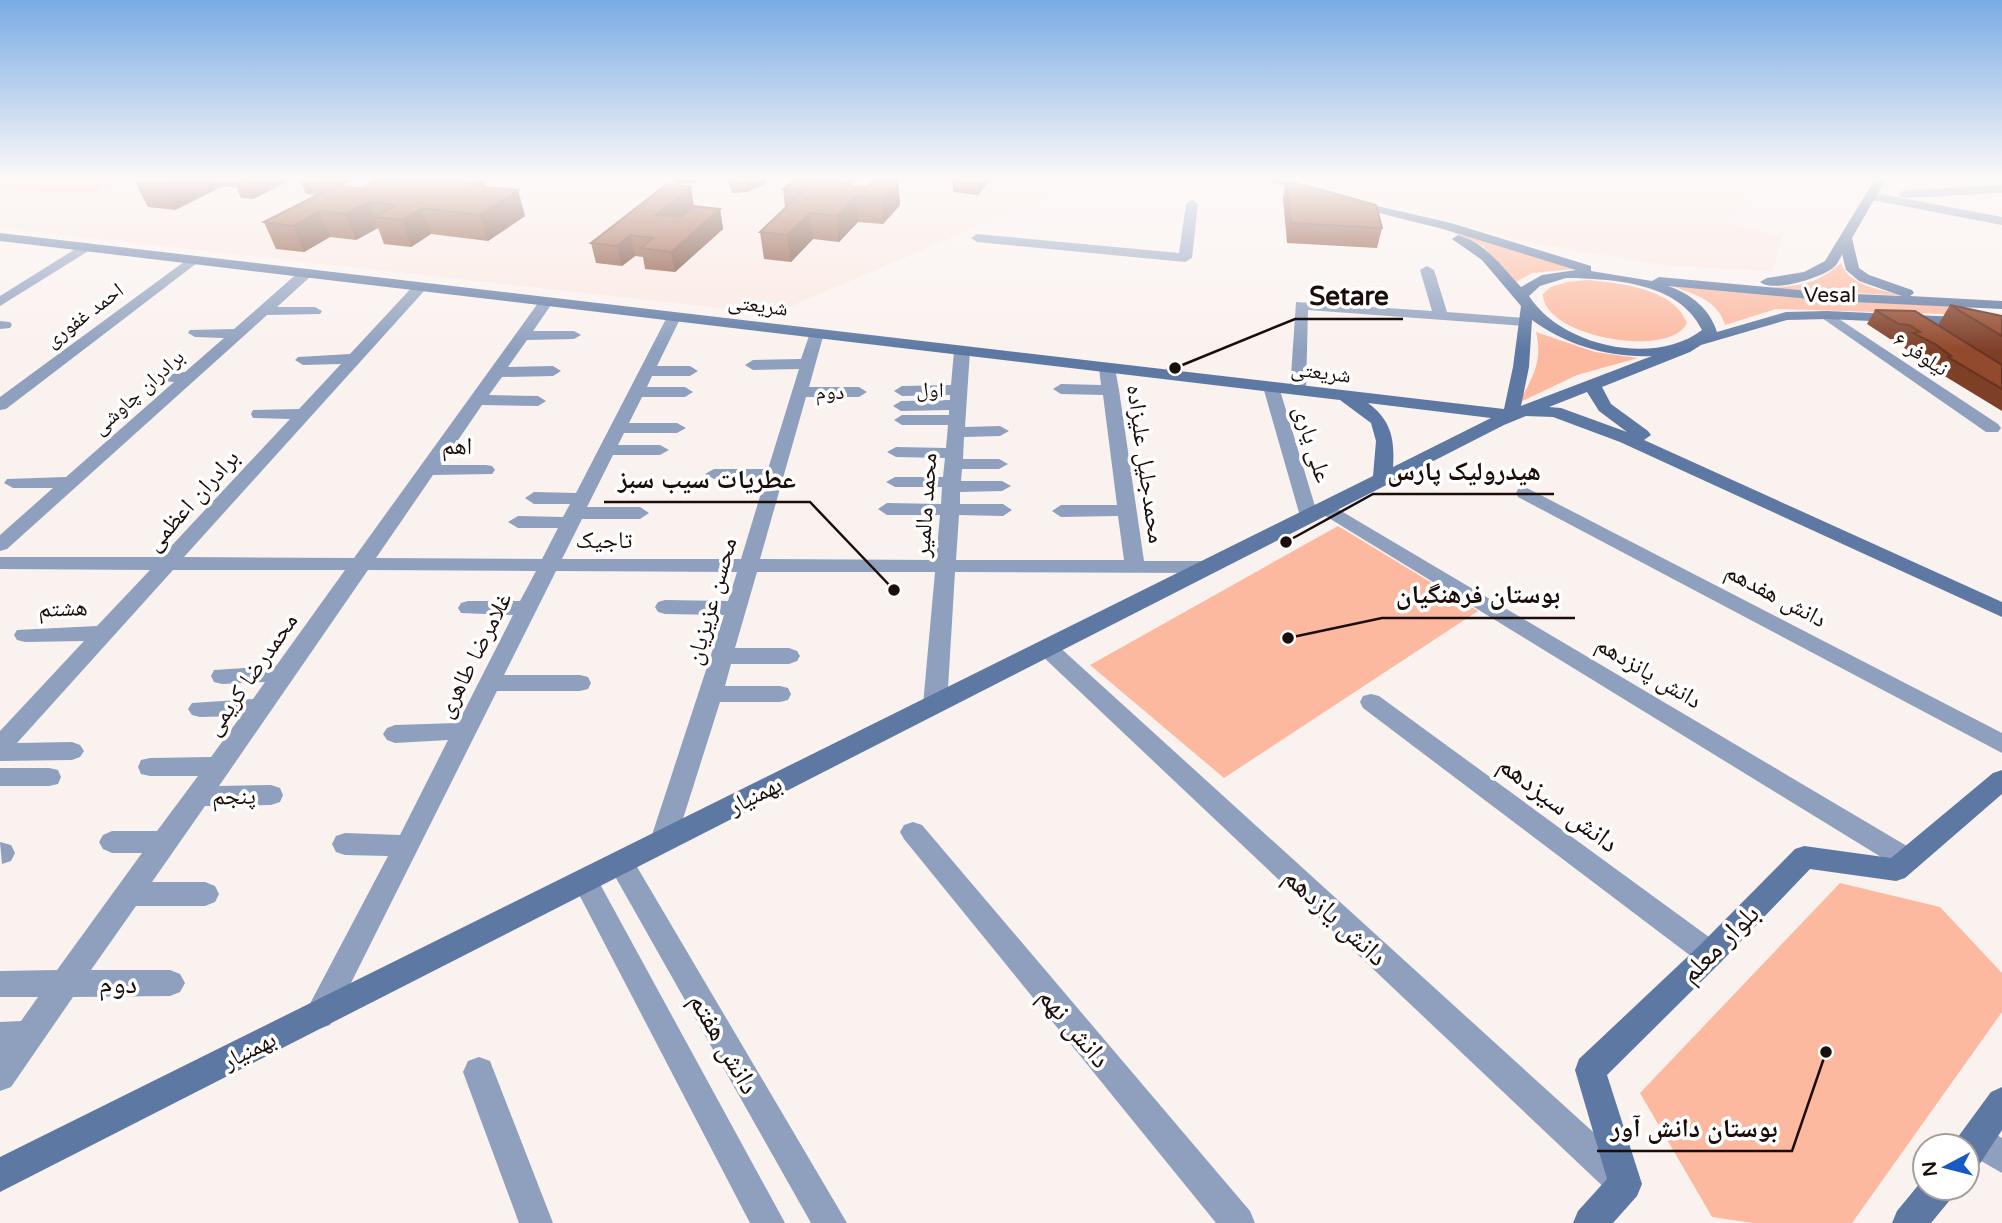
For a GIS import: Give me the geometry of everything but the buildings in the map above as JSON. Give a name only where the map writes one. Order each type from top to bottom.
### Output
[{"type":"main road","points":[[1441,236],[1479,249],[1525,309],[1541,322],[1564,334],[1627,351],[1659,352],[1685,349]]},
{"type":"main road","points":[[1479,236],[1603,275]]},
{"type":"main road","name":"شریعتی","points":[[0,237],[1336,395],[1515,414],[1555,412],[1668,456]]},
{"type":"main road","points":[[1515,414],[1528,286],[1543,278],[1566,274],[1665,281],[1780,282],[1809,275],[1830,264],[1845,238]]},
{"type":"main road","points":[[1845,238],[1849,262],[1853,270],[1864,278],[1941,302]]},
{"type":"main road","points":[[1623,278],[1675,294],[1695,306],[1707,318],[1710,331],[1702,341]]},
{"type":"main road","name":"Vesal","points":[[1665,281],[1820,296],[2002,305]]},
{"type":"main road","points":[[1975,304],[2000,327]]},
{"type":"main road","name":"Vesal","points":[[1593,384],[1702,341],[1786,316],[1827,315],[1978,322]]},
{"type":"main road","points":[[1593,384],[1595,394],[1610,412],[1668,456],[2002,610]]},
{"type":"main road","name":"بهمنیار","points":[[0,1175],[1382,479],[1515,414],[1593,384]]},
{"type":"main road","points":[[1336,395],[1362,405],[1379,420],[1386,435],[1382,479]]},
{"type":"main road","name":"بلوار معلم","points":[[1625,1184],[1590,1070],[1710,954],[1804,857],[1896,870],[2002,780]]},
{"type":"main road","points":[[1982,1150],[2002,1103]]},
{"type":"main road","points":[[1590,1223],[1625,1184]]},
{"type":"main road","points":[[1909,1223],[1926,1202]]},
{"type":"street","points":[[977,238],[1185,258],[1188,236]]},
{"type":"street","points":[[0,302],[85,247]]},
{"type":"street","name":"احمد غفوری","points":[[0,405],[192,260]]},
{"type":"street","points":[[1427,270],[1441,315]]},
{"type":"street","name":"برادران چاوشی","points":[[0,545],[306,273]]},
{"type":"street","name":"برادران اعظمی","points":[[0,746],[420,287]]},
{"type":"street","name":"محمدرضا کریمی","points":[[0,1076],[546,302]]},
{"type":"street","points":[[1298,390],[1301,305],[1441,315],[1525,309]]},
{"type":"street","points":[[264,311],[315,311]]},
{"type":"street","name":"نیلوفر ۶","points":[[1827,315],[1992,428]]},
{"type":"street","name":"غلامرضا طاهری","points":[[319,1015],[674,317]]},
{"type":"street","points":[[1899,318],[1922,333]]},
{"type":"street","points":[[1978,322],[2000,327]]},
{"type":"street","points":[[195,333],[300,323]]},
{"type":"street","name":"محسن عزیزیان","points":[[663,841],[711,694],[817,333]]},
{"type":"street","points":[[522,336],[574,335]]},
{"type":"street","name":"محمد مالمیر","points":[[935,705],[962,351]]},
{"type":"street","points":[[303,360],[354,359]]},
{"type":"street","points":[[752,365],[808,364]]},
{"type":"street","name":"محمدجلیل علیزاده","points":[[1107,368],[1135,567]]},
{"type":"street","points":[[496,372],[553,371]]},
{"type":"street","points":[[647,371],[690,371]]},
{"type":"street","points":[[153,377],[189,377]]},
{"type":"street","name":"علی یاری","points":[[1271,387],[1318,512]]},
{"type":"street","points":[[1061,389],[1111,390]]},
{"type":"street","name":"دوم","points":[[800,392],[859,392]]},
{"type":"street","points":[[634,395],[683,396]]},
{"type":"street","points":[[477,400],[538,401]]},
{"type":"street","name":"اول","points":[[957,412],[902,406],[957,412]]},
{"type":"street","points":[[957,412],[1000,431]]},
{"type":"street","points":[[259,414],[303,414]]},
{"type":"street","points":[[618,428],[677,428]]},
{"type":"street","points":[[607,450],[660,450]]},
{"type":"street","points":[[896,452],[1002,486]]},
{"type":"street","points":[[895,482],[999,464]]},
{"type":"street","points":[[29,470],[85,470]]},
{"type":"street","name":"اهم","points":[[427,470],[486,470]]},
{"type":"street","points":[[714,474],[776,475]]},
{"type":"street","points":[[13,483],[71,482]]},
{"type":"street","name":"دانش هفدهم","points":[[1525,493],[2002,744]]},
{"type":"street","points":[[534,498],[576,512]]},
{"type":"street","points":[[887,509],[949,517],[1005,517]]},
{"type":"street","points":[[1061,510],[1127,510]]},
{"type":"street","points":[[518,522],[576,512],[639,513]]},
{"type":"street","name":"دانش پانزدهم","points":[[1318,512],[1908,860]]},
{"type":"street","name":"تاجیک","points":[[0,563],[748,568],[1208,567]]},
{"type":"street","points":[[665,607],[736,608]]},
{"type":"street","points":[[468,608],[527,608]]},
{"type":"street","name":"هشتم","points":[[24,635],[104,633]]},
{"type":"street","name":"دانش یازدهم","points":[[1047,648],[1625,1184]]},
{"type":"street","points":[[722,656],[789,656]]},
{"type":"street","points":[[222,676],[283,674]]},
{"type":"street","points":[[490,683],[580,684]]},
{"type":"street","points":[[711,694],[780,694]]},
{"type":"street","name":"دانش سیزدهم","points":[[1371,702],[1710,954]]},
{"type":"street","points":[[200,709],[260,707]]},
{"type":"street","points":[[395,734],[465,731]]},
{"type":"street","points":[[0,752],[72,751]]},
{"type":"street","points":[[150,767],[218,766]]},
{"type":"street","points":[[0,777],[49,777]]},
{"type":"street","name":"پنجم","points":[[197,796],[271,795]]},
{"type":"street","name":"دانش نهم","points":[[913,832],[1238,1223]]},
{"type":"street","points":[[113,842],[165,842]]},
{"type":"street","points":[[345,844],[407,846]]},
{"type":"street","name":"دانش هفتم","points":[[621,863],[830,1223]]},
{"type":"street","name":"دانش هفتم","points":[[584,881],[768,1223]]},
{"type":"street","points":[[129,894],[205,894]]},
{"type":"street","name":"دوم","points":[[0,984],[170,983]]},
{"type":"street","points":[[0,1036],[30,1035]]},
{"type":"street","points":[[479,1072],[536,1223]]},
{"type":"shaded area","points":[[73,236],[955,236],[773,314]]},
{"type":"shaded area","points":[[1461,236],[1469,236],[1576,269],[1532,273],[1516,282],[1483,246]]},
{"type":"shaded area","points":[[1503,236],[1782,236],[1773,271],[1669,266]]},
{"type":"shaded area","points":[[1841,263],[1852,278],[1861,283],[1910,296],[1766,288],[1815,280]]},
{"type":"shaded area","points":[[1587,280],[1629,286],[1658,295],[1680,311],[1687,323],[1676,334],[1657,340],[1633,341],[1583,331],[1563,321],[1548,309],[1543,294],[1551,287]]},
{"type":"shaded area","points":[[1666,284],[1939,305],[1969,308],[1977,315],[1776,309],[1725,325],[1716,308],[1702,298]]},
{"type":"shaded area","points":[[1536,332],[1595,352],[1638,358],[1577,375],[1518,403],[1535,369],[1538,352]]},
{"type":"shaded area","points":[[1338,526],[1478,611],[1224,778],[1090,665]]},
{"type":"shaded area","points":[[1840,883],[1940,907],[2002,973],[2002,1012],[1917,1132],[1911,1132],[1911,1140],[1852,1223],[1753,1223],[1712,1217],[1640,1093]]},
{"type":"place","name":"Setare","points":[[1175,368]]},
{"type":"place","name":"هیدرولیک پارس","points":[[1286,542]]},
{"type":"place","name":"عطریات سیب سبز","points":[[894,590]]},
{"type":"place","name":"بوستان فرهنگیان","points":[[1288,638]]},
{"type":"place","name":"بوستان دانش آور","points":[[1826,1052]]}]
